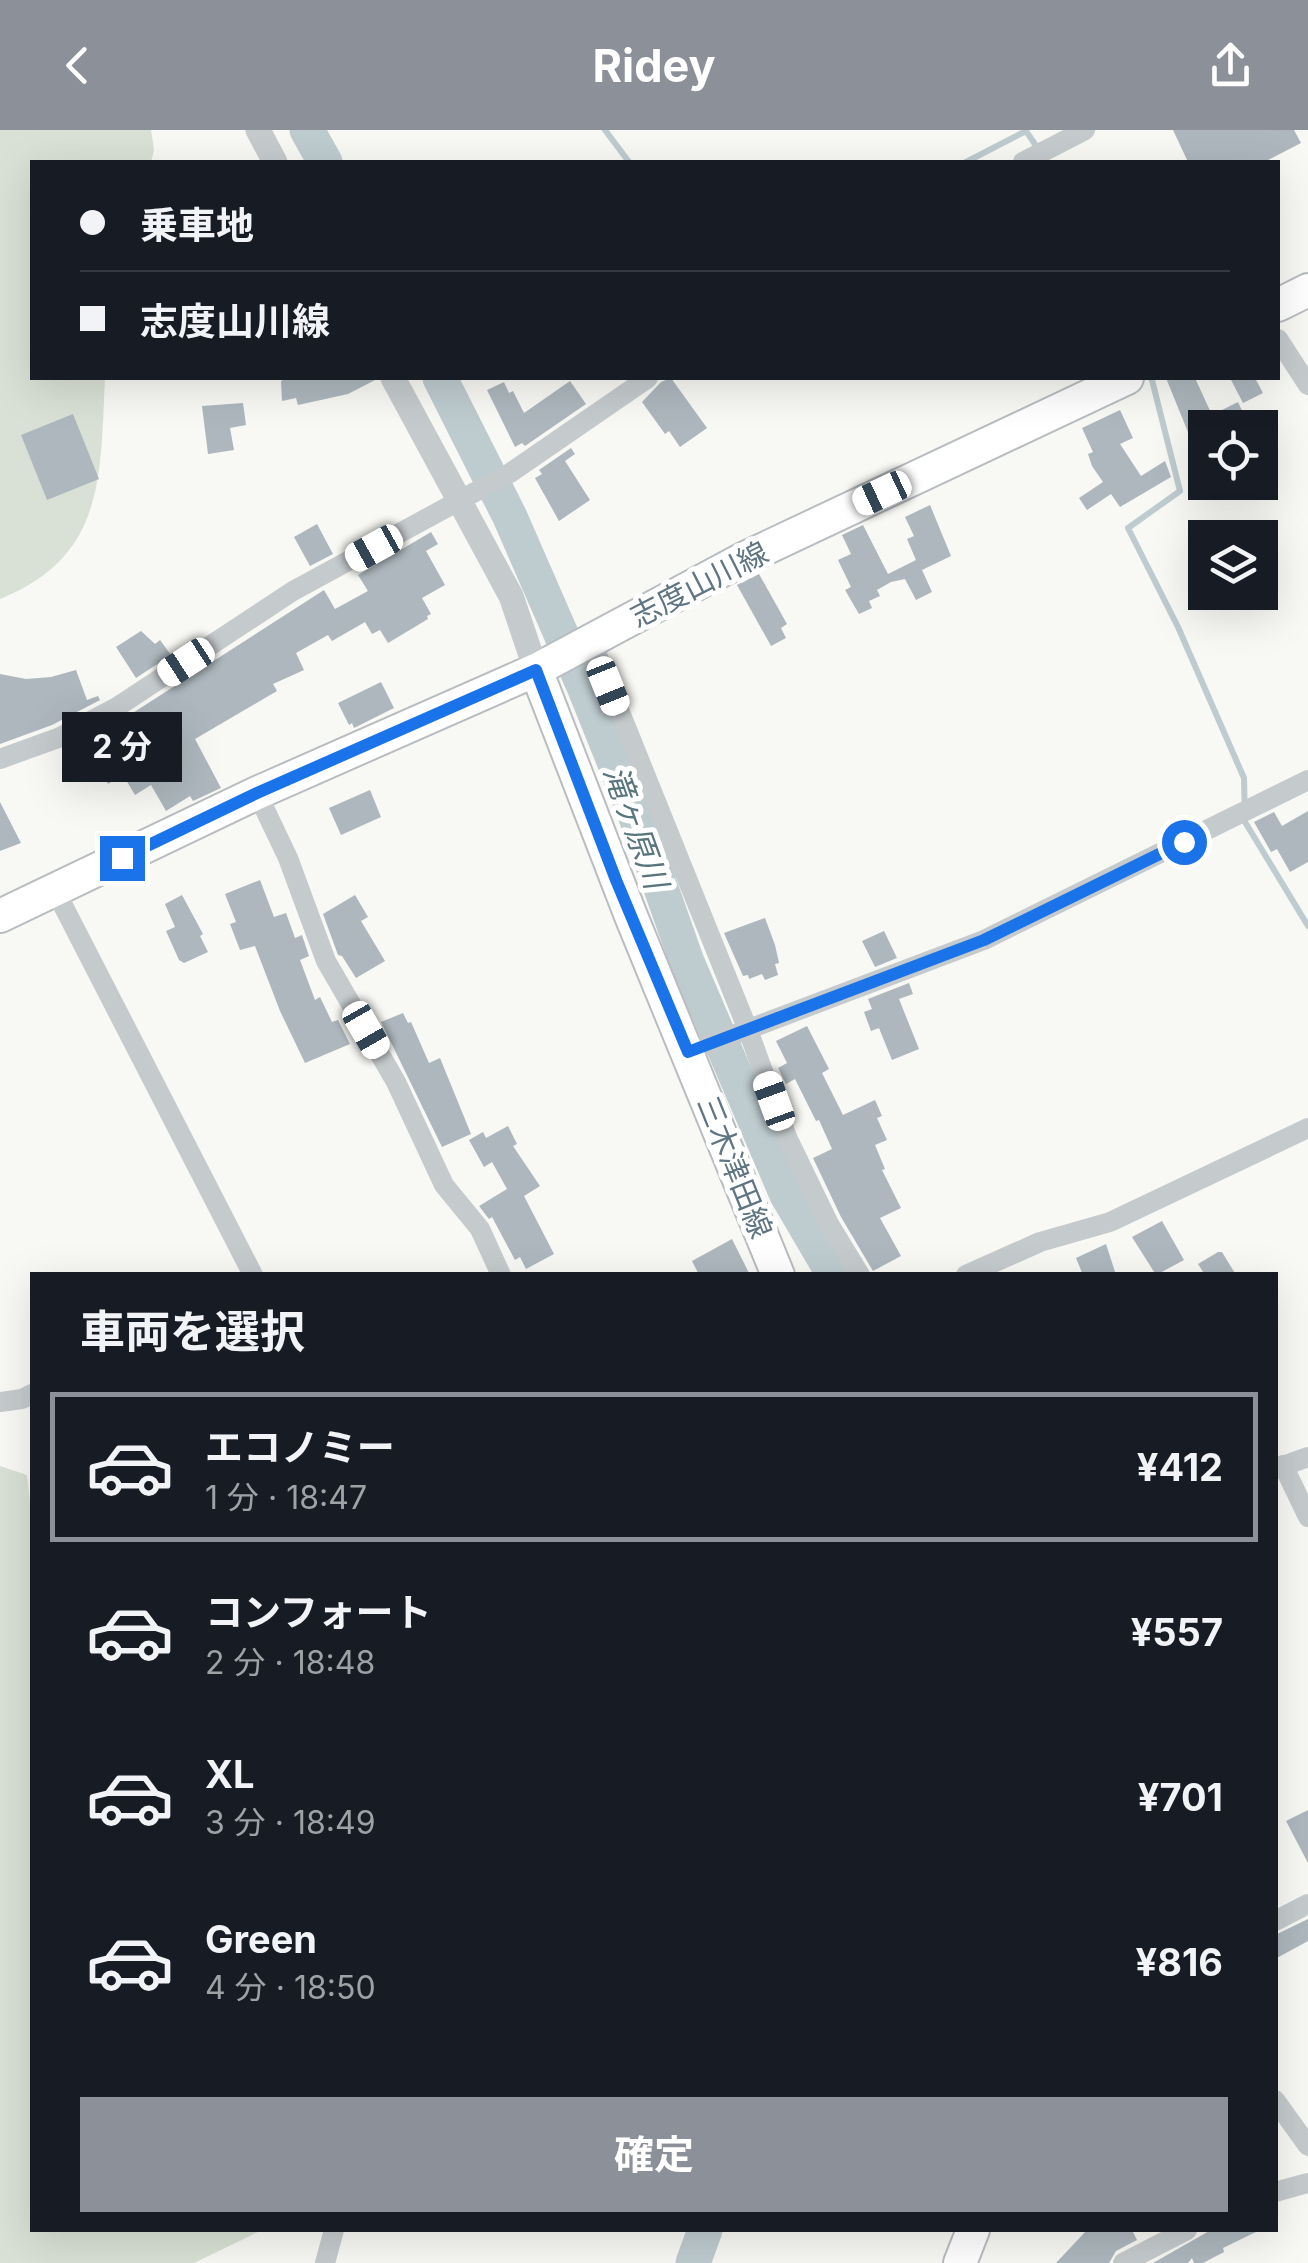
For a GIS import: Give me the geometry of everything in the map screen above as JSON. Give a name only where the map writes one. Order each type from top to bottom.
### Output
[{"type":"main road","points":[[1280,305],[1308,290]]},
{"type":"main road","name":"志度山川線","points":[[0,916],[257,793],[544,665],[743,560],[1122,380]]},
{"type":"main road","name":"三木津田線","points":[[544,665],[566,753],[694,1051],[777,1272]]},
{"type":"main road","points":[[960,2263],[972,2232]]},
{"type":"street","points":[[258,130],[274,160]]},
{"type":"street","points":[[1026,160],[1085,130]]},
{"type":"street","points":[[1280,342],[1308,385]]},
{"type":"street","points":[[394,380],[512,596],[544,665]]},
{"type":"street","points":[[0,759],[87,725],[293,591],[510,473],[645,380]]},
{"type":"street","points":[[588,642],[787,1137],[829,1224],[858,1272]]},
{"type":"street","points":[[694,1051],[984,940],[1308,780]]},
{"type":"street","points":[[257,793],[288,858],[326,961],[396,1082],[444,1186],[480,1229],[500,1272]]},
{"type":"street","points":[[55,890],[251,1272]]},
{"type":"street","points":[[973,1272],[1040,1242],[1110,1222],[1308,1128]]},
{"type":"street","points":[[0,1402],[30,1395]]},
{"type":"street","points":[[1308,1457],[1279,1467],[1308,1517]]},
{"type":"street","points":[[1278,1919],[1308,1904]]},
{"type":"street","points":[[1278,2104],[1308,2146]]},
{"type":"street","points":[[1278,2191],[1308,2183]]},
{"type":"street","points":[[325,2263],[333,2232]]},
{"type":"street","points":[[1123,2263],[1179,2232]]},
{"type":"shaded area","points":[[0,130],[151,130],[152,160],[30,160],[30,380],[105,380],[101,448],[98,480],[78,536],[60,560],[35,581],[0,599]]},
{"type":"shaded area","points":[[0,1466],[27,1475],[30,1502],[30,2232],[258,2232],[194,2263],[0,2263]]},
{"type":"building","points":[[1173,130],[1294,130],[1301,143],[1268,160],[1187,160]]},
{"type":"building","points":[[375,380],[348,394],[298,405],[296,398],[282,401],[281,381]]},
{"type":"building","points":[[672,380],[707,428],[680,447],[669,431],[665,434],[642,402],[661,382]]},
{"type":"building","points":[[1167,380],[1196,380],[1210,410],[1188,410],[1188,432]]},
{"type":"building","points":[[1231,380],[1256,380],[1263,393],[1243,403]]},
{"type":"building","points":[[570,381],[586,404],[525,446],[522,443],[515,447],[487,390],[504,382],[524,413]]},
{"type":"building","points":[[1238,402],[1242,410],[1222,410]]},
{"type":"building","points":[[243,403],[246,425],[230,428],[234,450],[208,454],[202,406]]},
{"type":"building","points":[[1120,410],[1133,438],[1120,444],[1141,476],[1165,461],[1171,477],[1120,507],[1111,494],[1087,510],[1079,498],[1103,482],[1092,466],[1088,454],[1093,452],[1082,428]]},
{"type":"building","points":[[73,414],[99,479],[47,500],[21,435]]},
{"type":"building","points":[[571,448],[575,454],[565,461],[590,500],[559,521],[535,478],[542,474],[539,470]]},
{"type":"building","points":[[930,505],[951,556],[922,570],[932,592],[916,600],[905,579],[891,582],[877,590],[880,596],[869,601],[872,608],[859,614],[845,590],[851,587],[838,560],[851,554],[842,535],[863,525],[888,574],[916,560],[907,539],[914,536],[905,517]]},
{"type":"building","points":[[317,524],[333,554],[310,566],[294,537]]},
{"type":"building","points":[[431,532],[438,544],[426,551],[445,585],[422,598],[431,614],[428,619],[388,643],[380,630],[372,634],[365,622],[332,641],[328,635],[296,653],[304,670],[273,684],[277,691],[195,739],[221,788],[193,801],[190,796],[166,811],[151,785],[135,795],[123,775],[108,784],[84,740],[125,718],[324,590],[335,609],[368,591],[358,575]]},
{"type":"building","points":[[759,574],[787,624],[781,628],[786,638],[771,646],[737,585]]},
{"type":"building","points":[[141,631],[155,644],[160,640],[171,655],[136,678],[116,647]]},
{"type":"building","points":[[76,670],[87,700],[98,696],[100,700],[52,725],[0,744],[0,674],[26,679]]},
{"type":"building","points":[[381,682],[394,708],[354,728],[352,723],[349,725],[338,703]]},
{"type":"building","points":[[370,790],[381,817],[341,835],[329,808]]},
{"type":"building","points":[[0,802],[21,843],[0,851]]},
{"type":"building","points":[[1308,811],[1308,862],[1290,872],[1277,849],[1271,852],[1254,822],[1274,812],[1282,826]]},
{"type":"building","points":[[260,880],[274,917],[286,913],[295,938],[302,935],[309,956],[300,960],[315,1000],[320,997],[332,1022],[338,1020],[350,1044],[305,1063],[255,946],[240,950],[230,924],[236,922],[225,894]]},
{"type":"building","points":[[182,895],[208,952],[184,963],[166,931],[175,927],[165,904]]},
{"type":"building","points":[[355,895],[368,917],[361,921],[385,961],[356,978],[338,955],[323,914]]},
{"type":"building","points":[[765,918],[775,945],[778,975],[765,980],[762,974],[749,979],[748,975],[743,976],[724,933]]},
{"type":"building","points":[[884,931],[897,958],[875,967],[862,941]]},
{"type":"building","points":[[909,983],[913,994],[899,999],[919,1049],[892,1060],[879,1028],[871,1031],[864,1012],[872,1009],[868,999]]},
{"type":"building","points":[[403,1013],[429,1063],[440,1058],[471,1134],[442,1147],[381,1022]]},
{"type":"building","points":[[807,1026],[829,1069],[822,1073],[843,1115],[875,1100],[882,1116],[877,1118],[887,1140],[875,1145],[885,1169],[882,1170],[901,1208],[880,1218],[901,1256],[873,1271],[813,1158],[832,1149],[819,1120],[816,1121],[795,1079],[786,1084],[778,1068],[787,1063],[776,1041]]},
{"type":"building","points":[[508,1126],[517,1144],[513,1146],[540,1186],[524,1196],[554,1254],[526,1269],[520,1257],[515,1260],[492,1217],[489,1219],[479,1206],[507,1189],[492,1162],[484,1167],[469,1140],[483,1132],[486,1138]]},
{"type":"building","points":[[1162,1221],[1184,1260],[1154,1272],[1132,1237]]},
{"type":"building","points":[[732,1239],[748,1272],[698,1272],[692,1261]]},
{"type":"building","points":[[1106,1244],[1115,1272],[1082,1272],[1076,1258]]},
{"type":"building","points":[[1222,1252],[1234,1272],[1203,1272],[1198,1264]]},
{"type":"building","points":[[1308,1810],[1308,1863],[1286,1821]]},
{"type":"building","points":[[1308,1919],[1308,1941],[1278,1957],[1278,1934]]},
{"type":"building","points":[[1085,2232],[1133,2232],[1137,2240],[1116,2251],[1109,2263],[1056,2263]]},
{"type":"building","points":[[1207,2232],[1256,2232],[1203,2263],[1194,2263],[1192,2258],[1188,2263],[1153,2263]]},
{"type":"waterway","name":"滝ヶ原川","points":[[307,130],[324,160]]},
{"type":"waterway","points":[[605,130],[628,160]]},
{"type":"waterway","points":[[970,160],[1026,131],[1046,160]]},
{"type":"waterway","name":"滝ヶ原川","points":[[441,380],[510,517],[585,689],[632,806],[687,962],[787,1195],[832,1272]]},
{"type":"waterway","points":[[1152,380],[1180,491],[1128,528],[1178,627],[1244,778],[1245,822],[1308,926]]},
{"type":"waterway","name":"滝ヶ原川","points":[[693,2263],[704,2232]]},
{"type":"route","points":[[122,858],[257,793],[536,670],[616,880],[688,1052],[984,940],[1184,842]]}]
